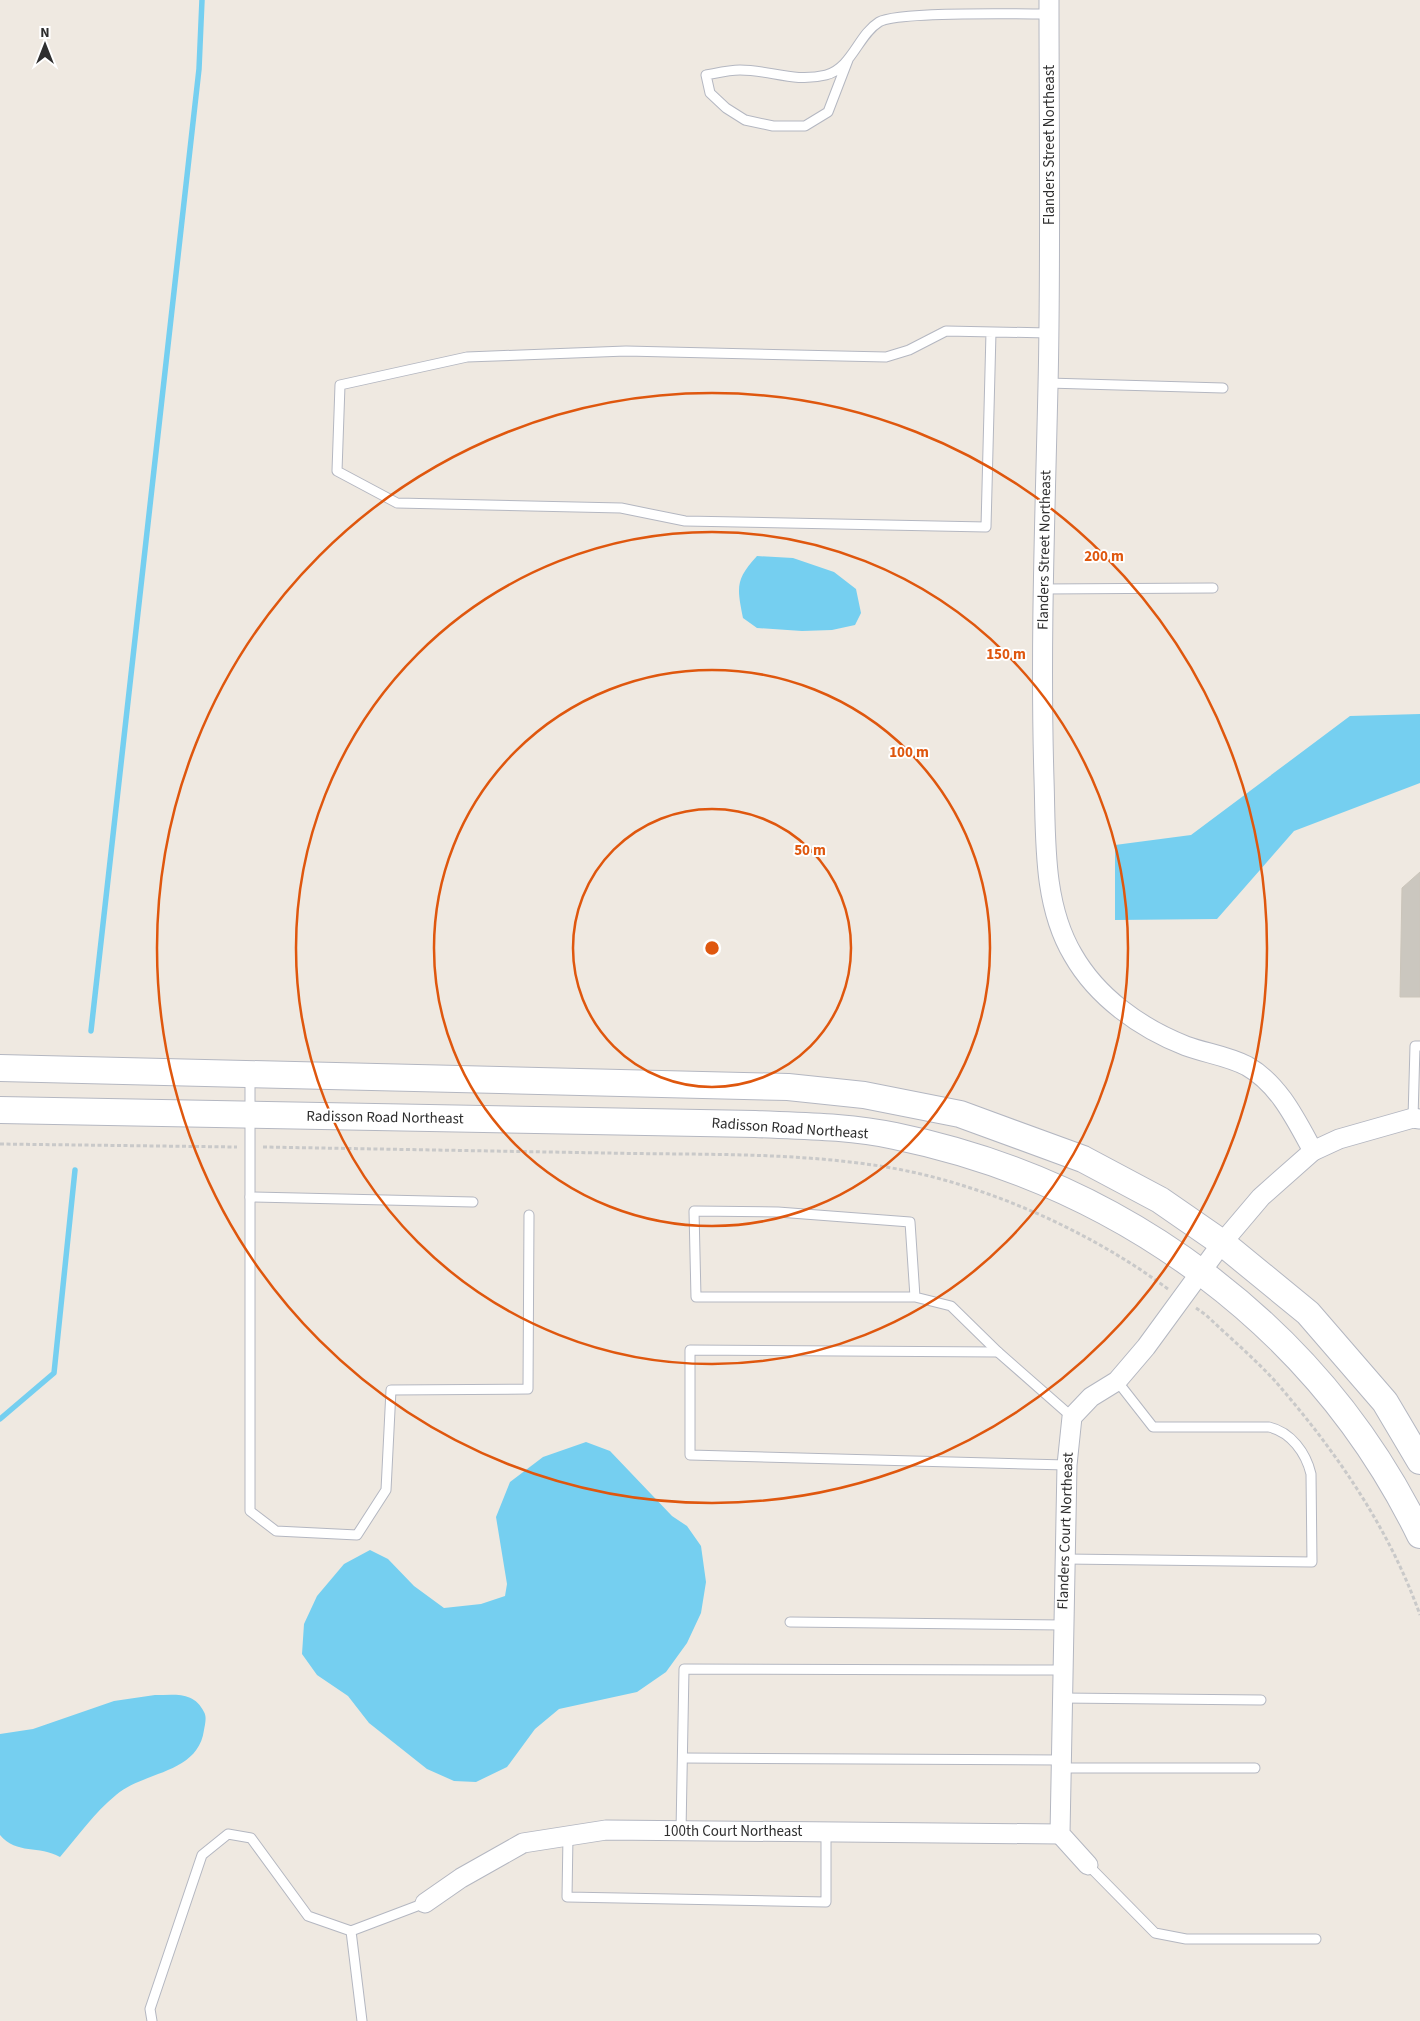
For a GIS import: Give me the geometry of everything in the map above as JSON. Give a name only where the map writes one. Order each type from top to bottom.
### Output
[{"type":"main road","points":[[0,1068],[788,1087],[864,1094],[960,1114],[1083,1159],[1160,1200],[1222,1243],[1308,1313],[1386,1402],[1420,1460]]},
{"type":"main road","name":"Radisson Road Northeast","points":[[0,1110],[755,1124],[837,1128],[893,1135],[948,1148],[1013,1168],[1075,1194],[1134,1226],[1200,1272],[1247,1308],[1287,1346],[1350,1420],[1404,1502],[1420,1535]]},
{"type":"street","name":"Flanders Street Northeast","points":[[1049,7],[1048,383],[1041,684],[1048,872],[1061,931],[1073,955],[1098,990],[1130,1016],[1183,1045],[1247,1066],[1272,1086],[1291,1110],[1313,1151]]},
{"type":"street","points":[[1072,1417],[1091,1396],[1117,1381],[1146,1347],[1222,1243],[1261,1197],[1313,1151],[1339,1139],[1416,1118]]},
{"type":"street","name":"Flanders Court Northeast","points":[[1060,1834],[1066,1465],[1072,1417]]},
{"type":"street","name":"100th Court Northeast","points":[[425,1903],[460,1878],[523,1843],[606,1830],[1060,1834]]},
{"type":"street","points":[[1060,1834],[1088,1865]]},
{"type":"lane","points":[[848,60],[829,74],[803,79],[740,70],[706,75],[710,93],[726,108],[745,120],[773,126],[805,126],[828,112],[848,60],[860,42],[880,22],[906,16],[1049,7]]},
{"type":"lane","points":[[991,332],[986,528],[685,521],[621,508],[398,503],[337,471],[340,385],[467,357],[626,351],[886,357],[909,350],[946,331],[1048,332]]},
{"type":"lane","points":[[1048,383],[1223,388]]},
{"type":"lane","points":[[1043,589],[1213,588]]},
{"type":"lane","points":[[1416,1118],[1415,1046],[1420,1046]]},
{"type":"lane","points":[[250,1073],[250,1511],[276,1531],[357,1535],[386,1490],[391,1390],[528,1389],[529,1216]]},
{"type":"lane","points":[[250,1197],[473,1202]]},
{"type":"lane","points":[[915,1297],[910,1222],[778,1212],[694,1210],[696,1297],[915,1297],[952,1306],[998,1352],[1072,1417]]},
{"type":"lane","points":[[998,1352],[690,1350],[690,1454],[1066,1465]]},
{"type":"lane","points":[[1064,1558],[1312,1562],[1311,1474],[1308,1461],[1290,1437],[1280,1430],[1269,1427],[1153,1427],[1117,1381]]},
{"type":"lane","points":[[790,1622],[1063,1625]]},
{"type":"lane","points":[[681,1831],[684,1669],[1062,1670]]},
{"type":"lane","points":[[1061,1698],[1261,1700]]},
{"type":"lane","points":[[682,1758],[1255,1768]]},
{"type":"lane","points":[[568,1836],[567,1897],[826,1902],[826,1832]]},
{"type":"lane","points":[[152,2021],[150,2009],[202,1855],[228,1834],[250,1838],[308,1916],[351,1931],[425,1903]]},
{"type":"lane","points":[[1088,1865],[1155,1933],[1186,1939],[1316,1939]]},
{"type":"lane","points":[[351,1931],[362,2021]]},
{"type":"path","points":[[0,1144],[231,1147]]},
{"type":"path","points":[[264,1147],[779,1156],[876,1165],[966,1187],[1032,1212],[1096,1243],[1134,1264],[1159,1282]]},
{"type":"path","points":[[1206,1315],[1274,1380],[1335,1454],[1388,1543],[1403,1573],[1420,1616]]},
{"type":"water","points":[[757,556],[793,558],[834,572],[856,589],[861,613],[855,625],[832,630],[802,631],[757,628],[743,618],[739,591],[741,578]]},
{"type":"water","points":[[1420,714],[1420,783],[1294,831],[1217,919],[1115,920],[1115,845],[1191,835],[1350,716]]},
{"type":"water","points":[[586,1442],[610,1451],[672,1516],[687,1526],[701,1546],[706,1582],[701,1613],[687,1643],[666,1672],[637,1692],[559,1709],[535,1729],[507,1767],[476,1782],[454,1781],[427,1769],[369,1723],[348,1696],[317,1675],[302,1654],[304,1624],[317,1596],[344,1564],[370,1550],[388,1559],[414,1586],[444,1608],[481,1604],[505,1596],[507,1584],[496,1517],[510,1482],[543,1457]]},
{"type":"water","points":[[155,1695],[189,1697],[200,1705],[206,1718],[200,1744],[192,1755],[181,1764],[128,1787],[116,1795],[93,1817],[60,1857],[44,1851],[21,1848],[0,1835],[0,1734],[33,1729],[114,1701]]},
{"type":"building","points":[[1420,872],[1420,997],[1400,997],[1402,888]]},
{"type":"waterway","points":[[91,1031],[199,69],[202,0]]},
{"type":"waterway","points":[[0,1419],[54,1373],[75,1170]]}]
